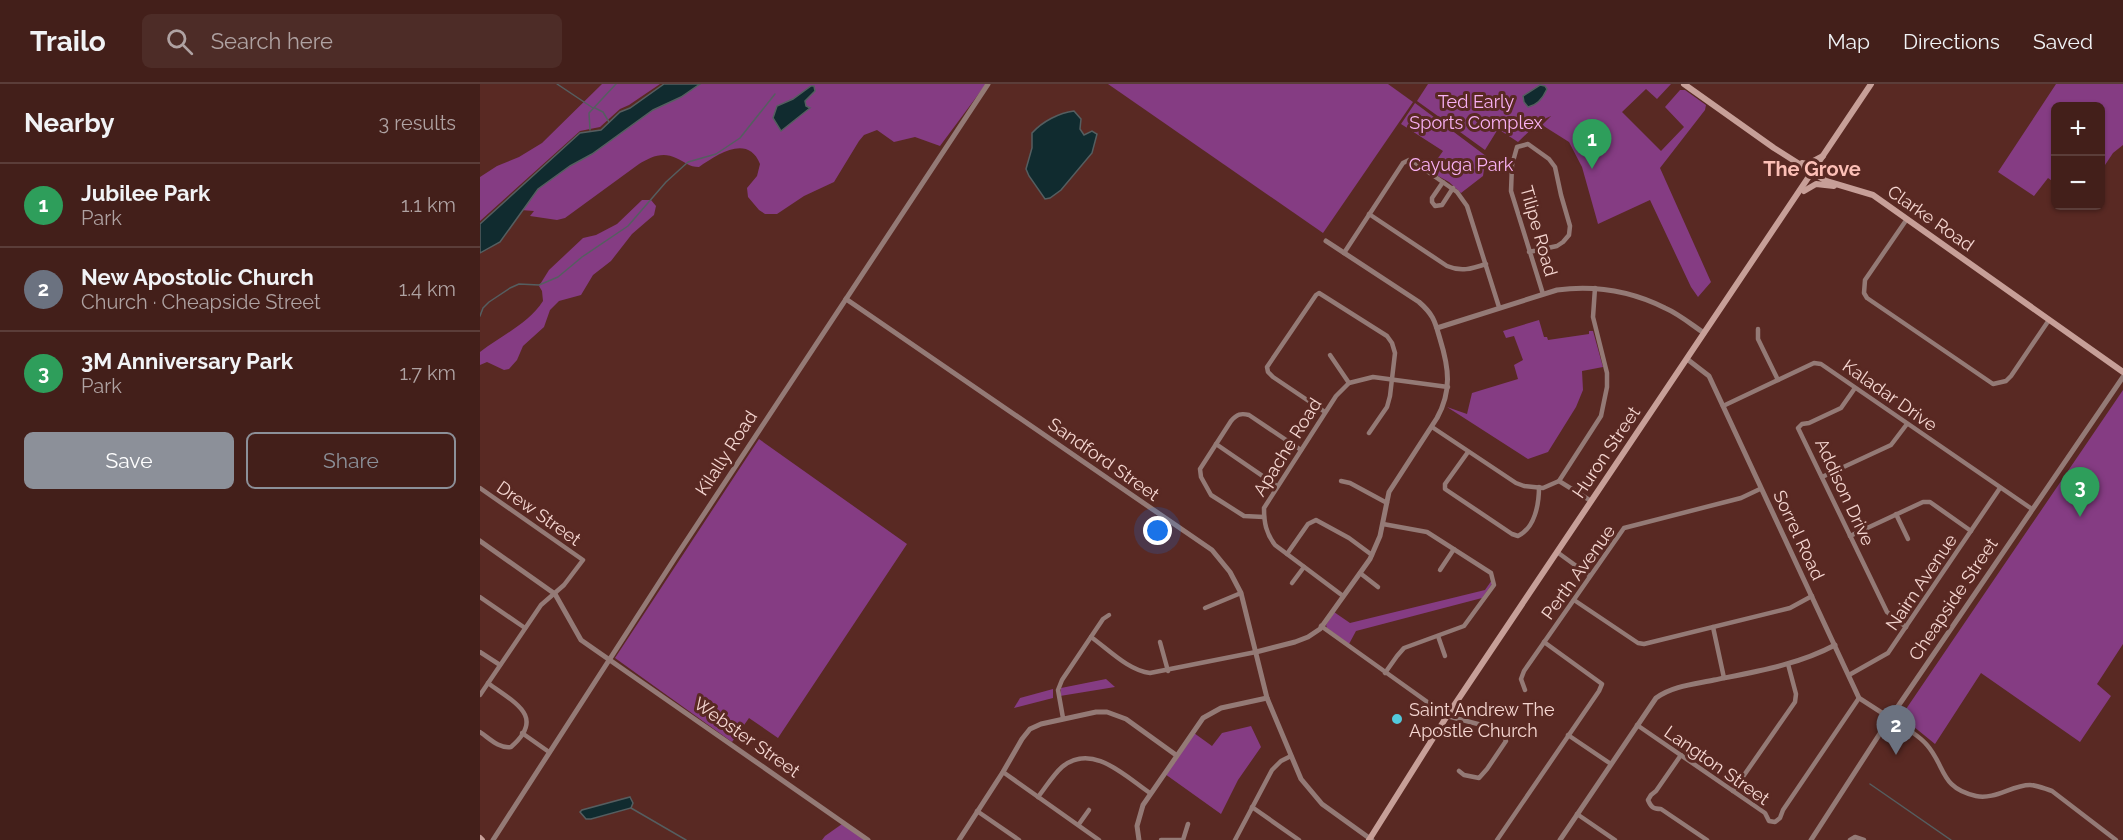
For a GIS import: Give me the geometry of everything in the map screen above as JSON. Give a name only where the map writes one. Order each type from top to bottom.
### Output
[{"type":"main road","name":"Clarke Road","points":[[1684,84],[1813,172],[1838,186],[1873,195],[2123,372]]},
{"type":"main road","name":"Huron Street","points":[[1370,840],[1447,716],[1872,84]]},
{"type":"main road","points":[[1799,163],[1808,164],[1824,155]]},
{"type":"main road","points":[[1798,195],[1815,184],[1838,186]]},
{"type":"street","name":"Kilally Road","points":[[493,840],[609,659],[988,84]]},
{"type":"street","name":"Tilipe Road","points":[[1529,252],[1557,246],[1569,235],[1570,225],[1560,195],[1555,167],[1549,159],[1528,144],[1518,147],[1510,180],[1511,191],[1529,252],[1543,294]]},
{"type":"street","points":[[1344,252],[1403,163],[1408,160],[1414,162],[1453,189],[1467,206],[1499,307]]},
{"type":"street","points":[[1443,182],[1432,198],[1435,206],[1442,205],[1453,189]]},
{"type":"street","points":[[1370,214],[1456,270],[1466,270],[1486,264]]},
{"type":"street","points":[[1907,219],[1865,280],[1864,293],[1867,298],[1993,384],[2006,381],[2011,376],[2049,320]]},
{"type":"street","points":[[1091,637],[1142,672],[1150,674],[1302,640],[1321,626],[1372,555],[1383,524],[1389,492],[1444,405],[1448,387],[1447,361],[1431,312],[1326,241]]},
{"type":"street","points":[[1437,328],[1543,294],[1574,288],[1595,288],[1627,293],[1666,308],[1704,333]]},
{"type":"street","points":[[1432,427],[1516,483],[1539,487],[1559,481],[1601,416],[1605,402],[1607,373],[1593,317],[1595,288]]},
{"type":"street","points":[[1326,412],[1273,377],[1267,368],[1320,292],[1388,336],[1392,342],[1395,353],[1390,396],[1387,407],[1369,433]]},
{"type":"street","name":"Sandford Street","points":[[846,298],[1212,550],[1230,572],[1241,593],[1267,698],[1301,779],[1322,804],[1370,840]]},
{"type":"street","points":[[1758,329],[1758,339],[1778,380]]},
{"type":"street","points":[[1330,355],[1349,382],[1373,377],[1448,387]]},
{"type":"street","name":"Sorrel Road","points":[[1687,359],[1709,376],[1859,698]]},
{"type":"street","name":"Kaladar Drive","points":[[1723,406],[1814,363],[1821,364],[2031,509]]},
{"type":"street","name":"Cheapside Street","points":[[1811,840],[1890,718],[2123,377]]},
{"type":"street","name":"Apache Road","points":[[1344,596],[1275,545],[1268,535],[1263,508],[1336,396],[1349,382]]},
{"type":"street","name":"Addison Drive","points":[[1855,388],[1841,408],[1802,424],[1798,428],[1805,438],[1887,612],[1906,627]]},
{"type":"street","points":[[1264,517],[1244,516],[1208,492],[1200,469],[1231,421],[1237,415],[1242,414],[1249,415],[1301,450]]},
{"type":"street","points":[[1822,477],[1891,445],[1907,424]]},
{"type":"street","points":[[1216,444],[1276,486]]},
{"type":"street","points":[[1468,452],[1445,484],[1445,489],[1512,534],[1518,536],[1523,534],[1535,515],[1538,508],[1539,487]]},
{"type":"street","points":[[1341,481],[1350,483],[1387,503]]},
{"type":"street","points":[[1559,481],[1591,501]]},
{"type":"street","name":"Drew Street","points":[[480,488],[583,560],[555,594]]},
{"type":"street","name":"Nairn Avenue","points":[[1849,675],[1888,653],[2000,488]]},
{"type":"street","name":"Perth Avenue","points":[[1525,690],[1521,679],[1524,671],[1624,528],[1740,498],[1760,489]]},
{"type":"street","points":[[1850,536],[1923,502],[1930,502],[1971,531]]},
{"type":"street","points":[[1896,514],[1908,539]]},
{"type":"street","points":[[1287,554],[1308,524],[1316,520],[1372,555]]},
{"type":"street","points":[[1383,524],[1427,532],[1491,573],[1494,585],[1464,626],[1404,648],[1385,673]]},
{"type":"street","points":[[480,541],[555,594],[541,605],[480,694]]},
{"type":"street","points":[[1440,570],[1454,549]]},
{"type":"street","points":[[1557,552],[1590,576]]},
{"type":"street","points":[[1292,583],[1304,567]]},
{"type":"street","points":[[1360,573],[1378,587]]},
{"type":"street","points":[[1205,608],[1241,593]]},
{"type":"street","name":"Webster Street","points":[[555,594],[581,640],[868,840]]},
{"type":"street","points":[[1574,600],[1638,644],[1790,608],[1812,596]]},
{"type":"street","points":[[480,597],[525,628]]},
{"type":"street","points":[[1063,718],[1058,690],[1062,680],[1102,619],[1109,615]]},
{"type":"street","points":[[1321,626],[1447,716],[1497,728],[1503,734],[1506,741],[1479,778],[1470,777],[1459,771]]},
{"type":"street","points":[[1713,627],[1724,678]]},
{"type":"street","points":[[1438,636],[1445,656]]},
{"type":"street","points":[[1160,642],[1168,671]]},
{"type":"street","points":[[1497,840],[1602,684],[1544,642]]},
{"type":"street","points":[[1560,840],[1637,725],[1661,694],[1689,685],[1788,664],[1834,645]]},
{"type":"street","points":[[480,652],[500,665]]},
{"type":"street","points":[[1733,791],[1796,702],[1788,664]]},
{"type":"street","points":[[480,732],[505,748],[511,747],[522,734],[527,720],[523,709],[488,683]]},
{"type":"street","points":[[1139,840],[1138,818],[1150,793],[1203,718],[1221,708],[1267,698]]},
{"type":"street","points":[[1859,698],[1925,742],[1934,753],[1944,777],[1960,790],[1978,797],[2028,785],[2040,787],[2052,791],[2116,840]]},
{"type":"street","name":"Langton Street","points":[[1637,725],[1765,813],[1769,821],[1775,822],[1780,818],[1783,810],[1859,698]]},
{"type":"street","points":[[959,840],[1022,739],[1030,729],[1041,724],[1096,712],[1116,714],[1176,755]]},
{"type":"street","points":[[522,734],[549,752]]},
{"type":"street","points":[[1568,735],[1611,764]]},
{"type":"street","points":[[1681,755],[1648,800],[1654,809],[1661,809],[1707,840]]},
{"type":"street","points":[[1235,840],[1272,770],[1281,761],[1291,756]]},
{"type":"street","points":[[1038,797],[1062,767],[1070,762],[1090,757],[1107,763],[1150,793]]},
{"type":"street","points":[[1003,772],[1099,840]]},
{"type":"street","points":[[1252,807],[1291,838],[1299,840]]},
{"type":"street","points":[[1079,824],[1089,810]]},
{"type":"street","points":[[977,811],[1019,840]]},
{"type":"street","points":[[1577,814],[1615,840]]},
{"type":"street","points":[[1161,840],[1182,840],[1188,824]]},
{"type":"street","points":[[1850,840],[1855,837],[1864,840]]},
{"type":"green space","points":[[602,84],[660,84],[620,109],[600,127],[580,131],[480,221],[480,177],[542,143]]},
{"type":"green space","points":[[698,84],[986,84],[940,146],[915,137],[894,142],[877,130],[864,135],[834,182],[804,196],[777,214],[765,214],[748,197],[747,188],[757,176],[760,164],[755,155],[740,148],[723,152],[699,167],[671,156],[652,157],[565,218],[557,220],[530,216],[534,211],[521,210],[538,187],[654,108]]},
{"type":"green space","points":[[1108,84],[1388,84],[1413,102],[1323,233]]},
{"type":"green space","name":"Ted Early Sports Complex","points":[[1428,84],[1671,84],[1657,99],[1646,89],[1622,112],[1661,151],[1684,127],[1665,107],[1680,90],[1685,90],[1706,105],[1705,110],[1660,168],[1711,282],[1698,297],[1691,287],[1650,200],[1598,224],[1582,167],[1569,142],[1542,125],[1551,116],[1540,121],[1518,142],[1498,129],[1485,150],[1417,101]]},
{"type":"green space","points":[[2056,84],[2123,84],[2123,145],[2113,153],[2105,165],[2105,102],[2051,102],[2051,180],[2048,178],[2034,196],[1998,172]]},
{"type":"green space","name":"Cayuga Park","points":[[1415,103],[1486,156],[1483,176],[1461,193],[1449,182],[1429,171],[1443,151],[1401,124]]},
{"type":"green space","points":[[642,200],[651,200],[656,206],[654,215],[632,234],[611,261],[593,275],[581,295],[559,301],[550,310],[544,327],[523,346],[517,360],[509,369],[504,370],[487,362],[480,365],[480,352],[522,323],[543,301],[539,286],[549,270],[583,238],[596,235],[617,224]]},
{"type":"green space","points":[[1539,320],[1544,337],[1548,340],[1589,334],[1589,331],[1593,331],[1603,367],[1582,371],[1583,390],[1576,407],[1548,452],[1528,459],[1447,407],[1467,414],[1472,393],[1518,379],[1514,365],[1523,360],[1514,336],[1506,338],[1503,331]]},
{"type":"green space","points":[[2123,390],[2123,644],[2097,684],[2111,696],[2080,742],[1981,673],[1935,744],[1908,722],[1904,712]]},
{"type":"green space","points":[[759,439],[907,544],[778,738],[749,718],[732,742],[615,658]]},
{"type":"green space","points":[[1492,580],[1492,584],[1482,598],[1356,631],[1349,644],[1326,625],[1334,612],[1350,623],[1485,590]]},
{"type":"green space","points":[[1106,679],[1115,687],[1060,696],[1061,688]]},
{"type":"green space","points":[[1053,689],[1053,698],[1014,708],[1020,698]]},
{"type":"green space","points":[[1251,726],[1261,747],[1238,780],[1221,814],[1165,774],[1194,733],[1212,746],[1222,733]]},
{"type":"green space","points":[[842,824],[868,840],[822,840]]},
{"type":"water","points":[[664,84],[700,84],[681,97],[653,110],[538,189],[500,242],[480,253],[480,224],[580,133],[601,130],[620,112],[630,108]]},
{"type":"water","points":[[1540,85],[1547,89],[1537,103],[1528,107],[1523,96]]},
{"type":"water","points":[[814,86],[815,91],[805,101],[806,106],[810,108],[781,131],[773,118],[777,106],[793,99]]},
{"type":"water","points":[[1074,111],[1081,119],[1080,129],[1084,135],[1092,131],[1097,134],[1092,153],[1061,190],[1045,199],[1026,169],[1032,148],[1032,133],[1052,118]]},
{"type":"water","points":[[630,797],[633,803],[631,808],[591,819],[586,819],[580,812],[582,810]]},
{"type":"waterway","points":[[557,84],[593,108]]},
{"type":"waterway","points":[[590,130],[589,113],[616,84]]},
{"type":"waterway","points":[[480,316],[483,308],[489,302],[510,288],[519,284],[539,285],[558,277],[582,257],[628,226],[666,182],[688,162],[716,154],[740,138],[775,94]]},
{"type":"waterway","points":[[595,108],[603,112],[609,122]]},
{"type":"waterway","points":[[1870,784],[1951,840]]},
{"type":"waterway","points":[[631,808],[686,840]]},
{"type":"place","name":"Jubilee Park","points":[[1592,169]]},
{"type":"place","name":"3M Anniversary Park","points":[[2080,517]]},
{"type":"place","name":"Saint Andrew The Apostle Church","points":[[1397,719]]},
{"type":"place","name":"New Apostolic Church","points":[[1896,755]]},
{"type":"district","name":"The Grove","points":[[1812,169]]}]
